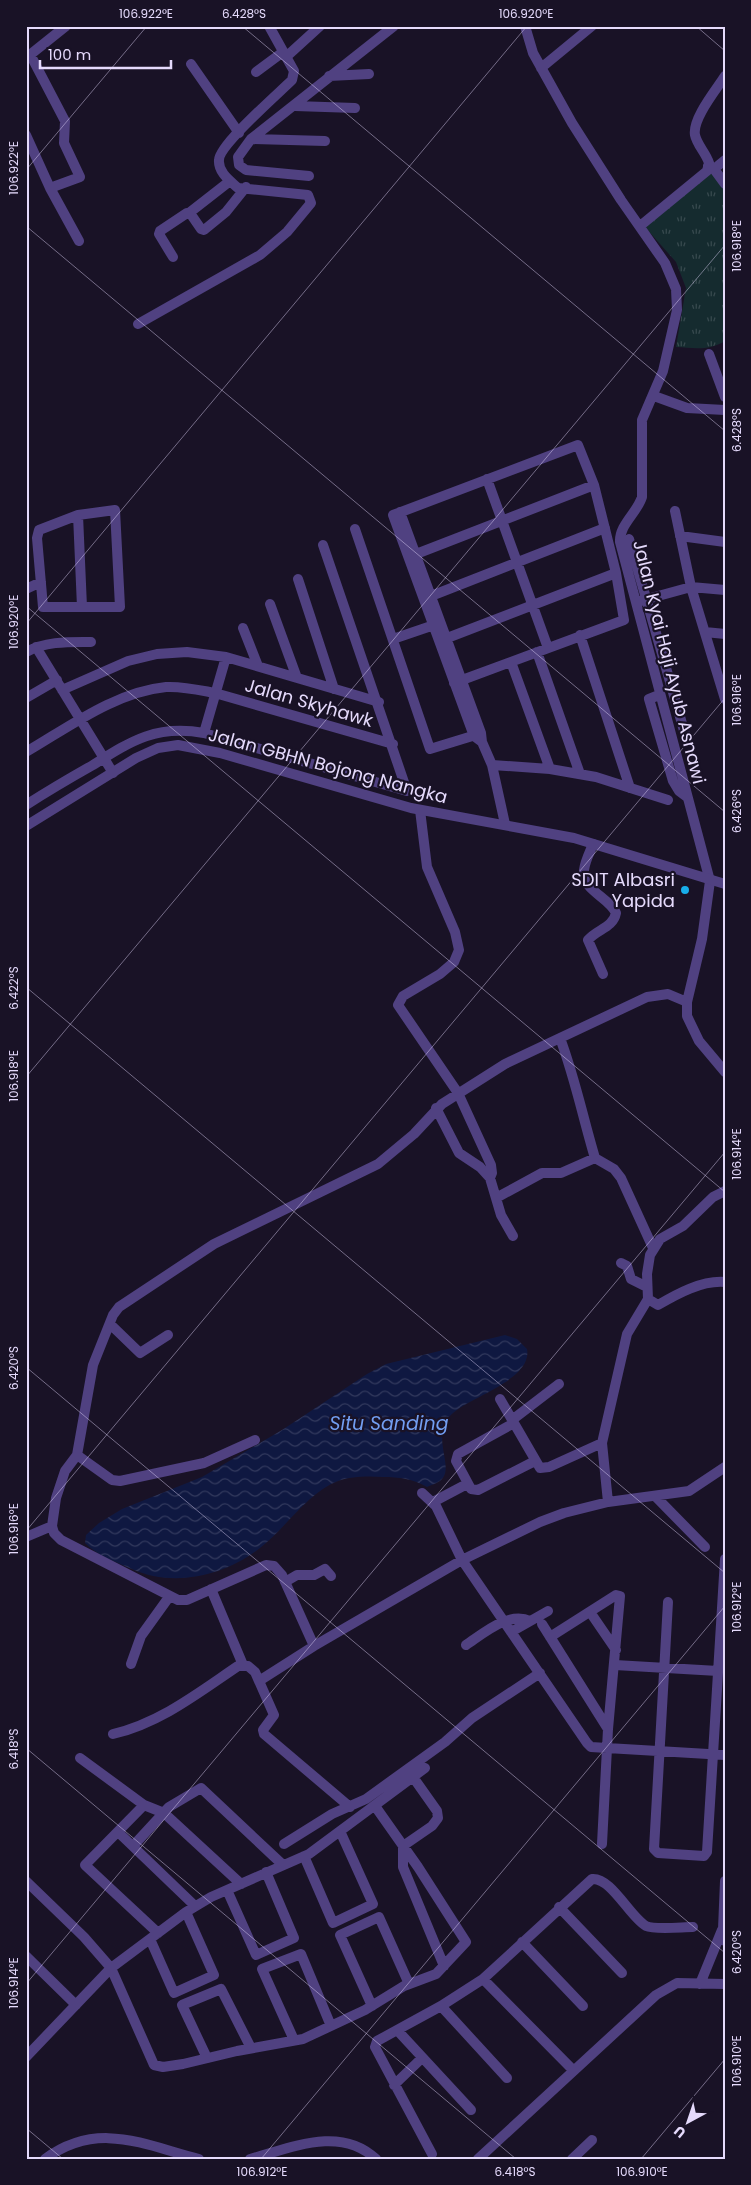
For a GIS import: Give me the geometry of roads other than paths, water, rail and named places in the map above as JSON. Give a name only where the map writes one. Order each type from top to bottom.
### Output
[{"type":"street","points":[[50,188],[80,177],[64,143],[65,121],[28,57],[66,26]]},
{"type":"street","points":[[256,72],[285,55],[320,26]]},
{"type":"street","points":[[310,176],[242,168],[238,157],[252,139],[394,26]]},
{"type":"street","points":[[525,26],[529,45],[541,68],[605,176],[670,271],[678,298],[663,371],[654,396],[687,408],[725,410]]},
{"type":"street","points":[[541,68],[592,26]]},
{"type":"street","points":[[138,324],[260,255],[287,232],[311,203],[308,195],[246,187],[238,188],[220,168],[219,156],[239,133],[292,80],[294,71],[270,27]]},
{"type":"street","points":[[191,64],[239,133]]},
{"type":"street","points":[[330,76],[369,74]]},
{"type":"street","points":[[725,76],[698,118],[695,128],[695,136],[711,168],[725,184]]},
{"type":"street","points":[[295,106],[355,108]]},
{"type":"street","points":[[26,135],[50,188],[80,241]]},
{"type":"street","points":[[252,139],[325,140]]},
{"type":"street","points":[[640,226],[711,168],[725,160]]},
{"type":"street","points":[[173,258],[158,232],[189,213],[230,181]]},
{"type":"street","points":[[189,213],[204,230],[226,212],[246,187]]},
{"type":"street","points":[[709,354],[725,397]]},
{"type":"street","name":"Jalan Kyai Haji Ayub Asnawi","points":[[654,396],[642,424],[642,497],[638,508],[620,535],[642,600],[659,695],[710,881],[702,939],[687,1002],[687,1016],[705,1050],[725,1072]]},
{"type":"street","points":[[458,682],[624,620],[616,573],[594,485],[577,444],[400,512],[412,555],[458,682],[492,765],[505,824]]},
{"type":"street","points":[[487,479],[548,648]]},
{"type":"street","points":[[412,555],[594,485]]},
{"type":"street","points":[[115,510],[121,605],[119,608],[43,607],[37,538],[39,530],[78,515],[115,510]]},
{"type":"street","points":[[675,511],[692,587],[705,632],[721,676],[725,699]]},
{"type":"street","points":[[78,515],[82,608]]},
{"type":"street","points":[[431,596],[605,528]]},
{"type":"street","points":[[355,529],[430,749],[479,737]]},
{"type":"street","points":[[680,536],[725,542]]},
{"type":"street","points":[[26,543],[37,538]]},
{"type":"street","points":[[629,539],[642,600],[684,730],[669,731]]},
{"type":"street","points":[[323,544],[379,702],[407,791],[416,809],[427,867],[455,932],[459,950],[454,962],[440,974],[403,996],[398,1005],[458,1093],[491,1165],[492,1173],[490,1178]]},
{"type":"street","points":[[412,555],[431,596],[437,624]]},
{"type":"street","points":[[443,640],[616,573]]},
{"type":"street","points":[[298,579],[334,689]]},
{"type":"street","points":[[26,589],[41,582]]},
{"type":"street","points":[[642,600],[692,587],[725,590]]},
{"type":"street","points":[[270,604],[297,678]]},
{"type":"street","points":[[393,639],[437,624]]},
{"type":"street","points":[[244,628],[258,666]]},
{"type":"street","points":[[705,632],[725,634]]},
{"type":"street","points":[[580,635],[630,788]]},
{"type":"street","points":[[26,652],[36,647],[64,642],[91,642]]},
{"type":"street","points":[[36,647],[113,773]]},
{"type":"street","points":[[62,690],[112,666],[157,654],[187,652],[226,657],[379,702]]},
{"type":"street","points":[[537,652],[580,774]]},
{"type":"street","points":[[204,733],[226,657]]},
{"type":"street","points":[[510,662],[550,769]]},
{"type":"street","points":[[26,698],[57,680]]},
{"type":"street","name":"Jalan Skyhawk","points":[[26,752],[121,699],[146,690],[187,687],[215,693],[393,744]]},
{"type":"street","points":[[659,695],[650,699],[652,707],[673,781],[679,791],[687,797]]},
{"type":"street","points":[[26,805],[128,743],[148,735],[179,730],[204,733],[407,791]]},
{"type":"street","name":"Jalan GBHN Bojong Nangka","points":[[26,826],[148,751],[167,746],[192,747],[220,752],[416,809],[505,824],[594,844],[710,881],[725,884]]},
{"type":"street","points":[[492,765],[550,769],[580,774],[668,800]]},
{"type":"street","points":[[594,844],[584,869],[584,876],[587,884],[609,903],[616,913],[615,920],[610,925],[597,931],[588,940],[603,974]]},
{"type":"street","points":[[314,1646],[277,1568],[266,1564],[187,1600],[178,1600],[61,1540],[54,1534],[52,1526],[56,1498],[65,1471],[76,1456],[83,1428],[93,1365],[119,1307],[214,1244],[378,1164],[414,1134],[436,1108],[505,1064],[647,997],[668,994],[687,1002]]},
{"type":"street","points":[[560,1038],[577,1086],[580,1111],[595,1158],[614,1169],[621,1178],[653,1248]]},
{"type":"street","points":[[436,1108],[459,1153],[480,1166],[490,1178],[501,1215],[513,1236]]},
{"type":"street","points":[[496,1198],[542,1173],[561,1173],[595,1158]]},
{"type":"street","points":[[608,1502],[602,1443],[627,1334],[648,1299],[649,1262],[653,1248],[660,1239],[683,1226],[713,1197],[725,1191]]},
{"type":"street","points":[[621,1262],[627,1266],[631,1279],[647,1287]]},
{"type":"street","points":[[648,1299],[658,1304],[672,1296],[702,1285],[725,1282]]},
{"type":"street","points":[[110,1324],[140,1353],[168,1335]]},
{"type":"street","points":[[534,1461],[478,1490],[471,1489],[467,1484],[456,1461],[458,1454],[513,1422],[559,1384]]},
{"type":"street","points":[[500,1399],[534,1461],[543,1469],[602,1443]]},
{"type":"street","points":[[76,1456],[112,1480],[120,1482],[191,1467],[221,1456],[255,1440]]},
{"type":"street","points":[[259,1681],[314,1646],[462,1560],[546,1519],[608,1502],[656,1497],[689,1491],[725,1467]]},
{"type":"street","points":[[434,1502],[467,1484]]},
{"type":"street","points":[[422,1493],[434,1502],[462,1560],[586,1743],[591,1747],[725,1755]]},
{"type":"street","points":[[656,1497],[705,1547]]},
{"type":"street","points":[[26,1537],[52,1526]]},
{"type":"street","points":[[668,1602],[654,1849],[658,1853],[706,1855],[725,1559]]},
{"type":"street","points":[[285,1582],[297,1575],[314,1575],[325,1570],[331,1576]]},
{"type":"street","points":[[211,1589],[243,1665],[251,1668],[274,1715],[263,1730],[264,1734],[350,1806]]},
{"type":"street","points":[[550,1637],[616,1595],[620,1596],[608,1729],[602,1844]]},
{"type":"street","points":[[131,1664],[141,1636],[169,1597]]},
{"type":"street","points":[[511,1632],[548,1611]]},
{"type":"street","points":[[590,1612],[616,1650]]},
{"type":"street","points":[[466,1645],[504,1622],[518,1617],[530,1622]]},
{"type":"street","points":[[542,1624],[608,1729]]},
{"type":"street","points":[[112,1734],[149,1722],[175,1709],[243,1665]]},
{"type":"street","points":[[615,1666],[718,1671]]},
{"type":"street","points":[[284,1844],[332,1814],[378,1790],[445,1742],[472,1718],[540,1673]]},
{"type":"street","points":[[80,1758],[144,1805],[164,1813],[241,1884]]},
{"type":"street","points":[[26,2057],[111,1968],[186,1912],[227,1890],[304,1856],[425,1768]]},
{"type":"street","points":[[403,1846],[432,1826],[438,1818],[437,1811],[413,1777]]},
{"type":"street","points":[[133,1846],[169,1807],[201,1788],[283,1865]]},
{"type":"street","points":[[144,1805],[86,1865],[154,1936],[174,1993],[214,1975],[186,1912]]},
{"type":"street","points":[[26,1880],[84,1937],[111,1968],[152,2063],[163,2067],[303,2039],[372,2006],[409,1984],[436,1974],[466,1942],[375,1806]]},
{"type":"street","points":[[304,1856],[332,1923],[372,1904],[340,1831]]},
{"type":"street","points":[[118,1832],[196,1906]]},
{"type":"street","points":[[403,1846],[403,1867],[444,1966]]},
{"type":"street","points":[[227,1890],[256,1954],[294,1938],[266,1872]]},
{"type":"street","points":[[432,2154],[374,2044],[377,2040],[441,2006],[483,1978],[586,1882],[596,1878],[605,1883],[641,1922],[649,1927],[693,1927]]},
{"type":"street","points":[[725,1881],[723,1929],[725,1941]]},
{"type":"street","points":[[559,1907],[622,1973]]},
{"type":"street","points":[[372,2006],[340,1935],[379,1917],[409,1984]]},
{"type":"street","points":[[700,1984],[723,1929]]},
{"type":"street","points":[[522,1942],[583,2006]]},
{"type":"street","points":[[294,2040],[262,1969],[301,1954],[331,2026]]},
{"type":"street","points":[[26,1956],[76,2005]]},
{"type":"street","points":[[483,1978],[573,2070]]},
{"type":"street","points":[[478,2159],[573,2070],[663,1990],[677,1983],[725,1984]]},
{"type":"street","points":[[208,2058],[182,2006],[221,1989],[251,2048]]},
{"type":"street","points":[[441,2006],[507,2078]]},
{"type":"street","points":[[398,2030],[471,2110]]},
{"type":"street","points":[[26,2039],[35,2048]]},
{"type":"street","points":[[394,2085],[422,2058]]},
{"type":"street","points":[[45,2159],[57,2150],[69,2145],[90,2138],[102,2137],[142,2141],[199,2159]]},
{"type":"street","points":[[250,2159],[309,2143],[335,2140],[356,2144],[376,2159]]},
{"type":"street","points":[[572,2159],[592,2140]]},
{"type":"water","name":"Situ Sanding","points":[[505,1335],[517,1339],[527,1349],[526,1360],[521,1369],[511,1378],[462,1407],[446,1421],[442,1440],[446,1467],[445,1474],[436,1483],[427,1487],[395,1477],[372,1476],[343,1479],[316,1494],[270,1540],[246,1558],[215,1572],[198,1576],[164,1578],[148,1575],[107,1558],[85,1543],[86,1535],[99,1523],[122,1509],[202,1477],[282,1430],[367,1374],[386,1364]]},
{"type":"place","name":"SDIT Albasri Yapida","points":[[685,890]]}]
